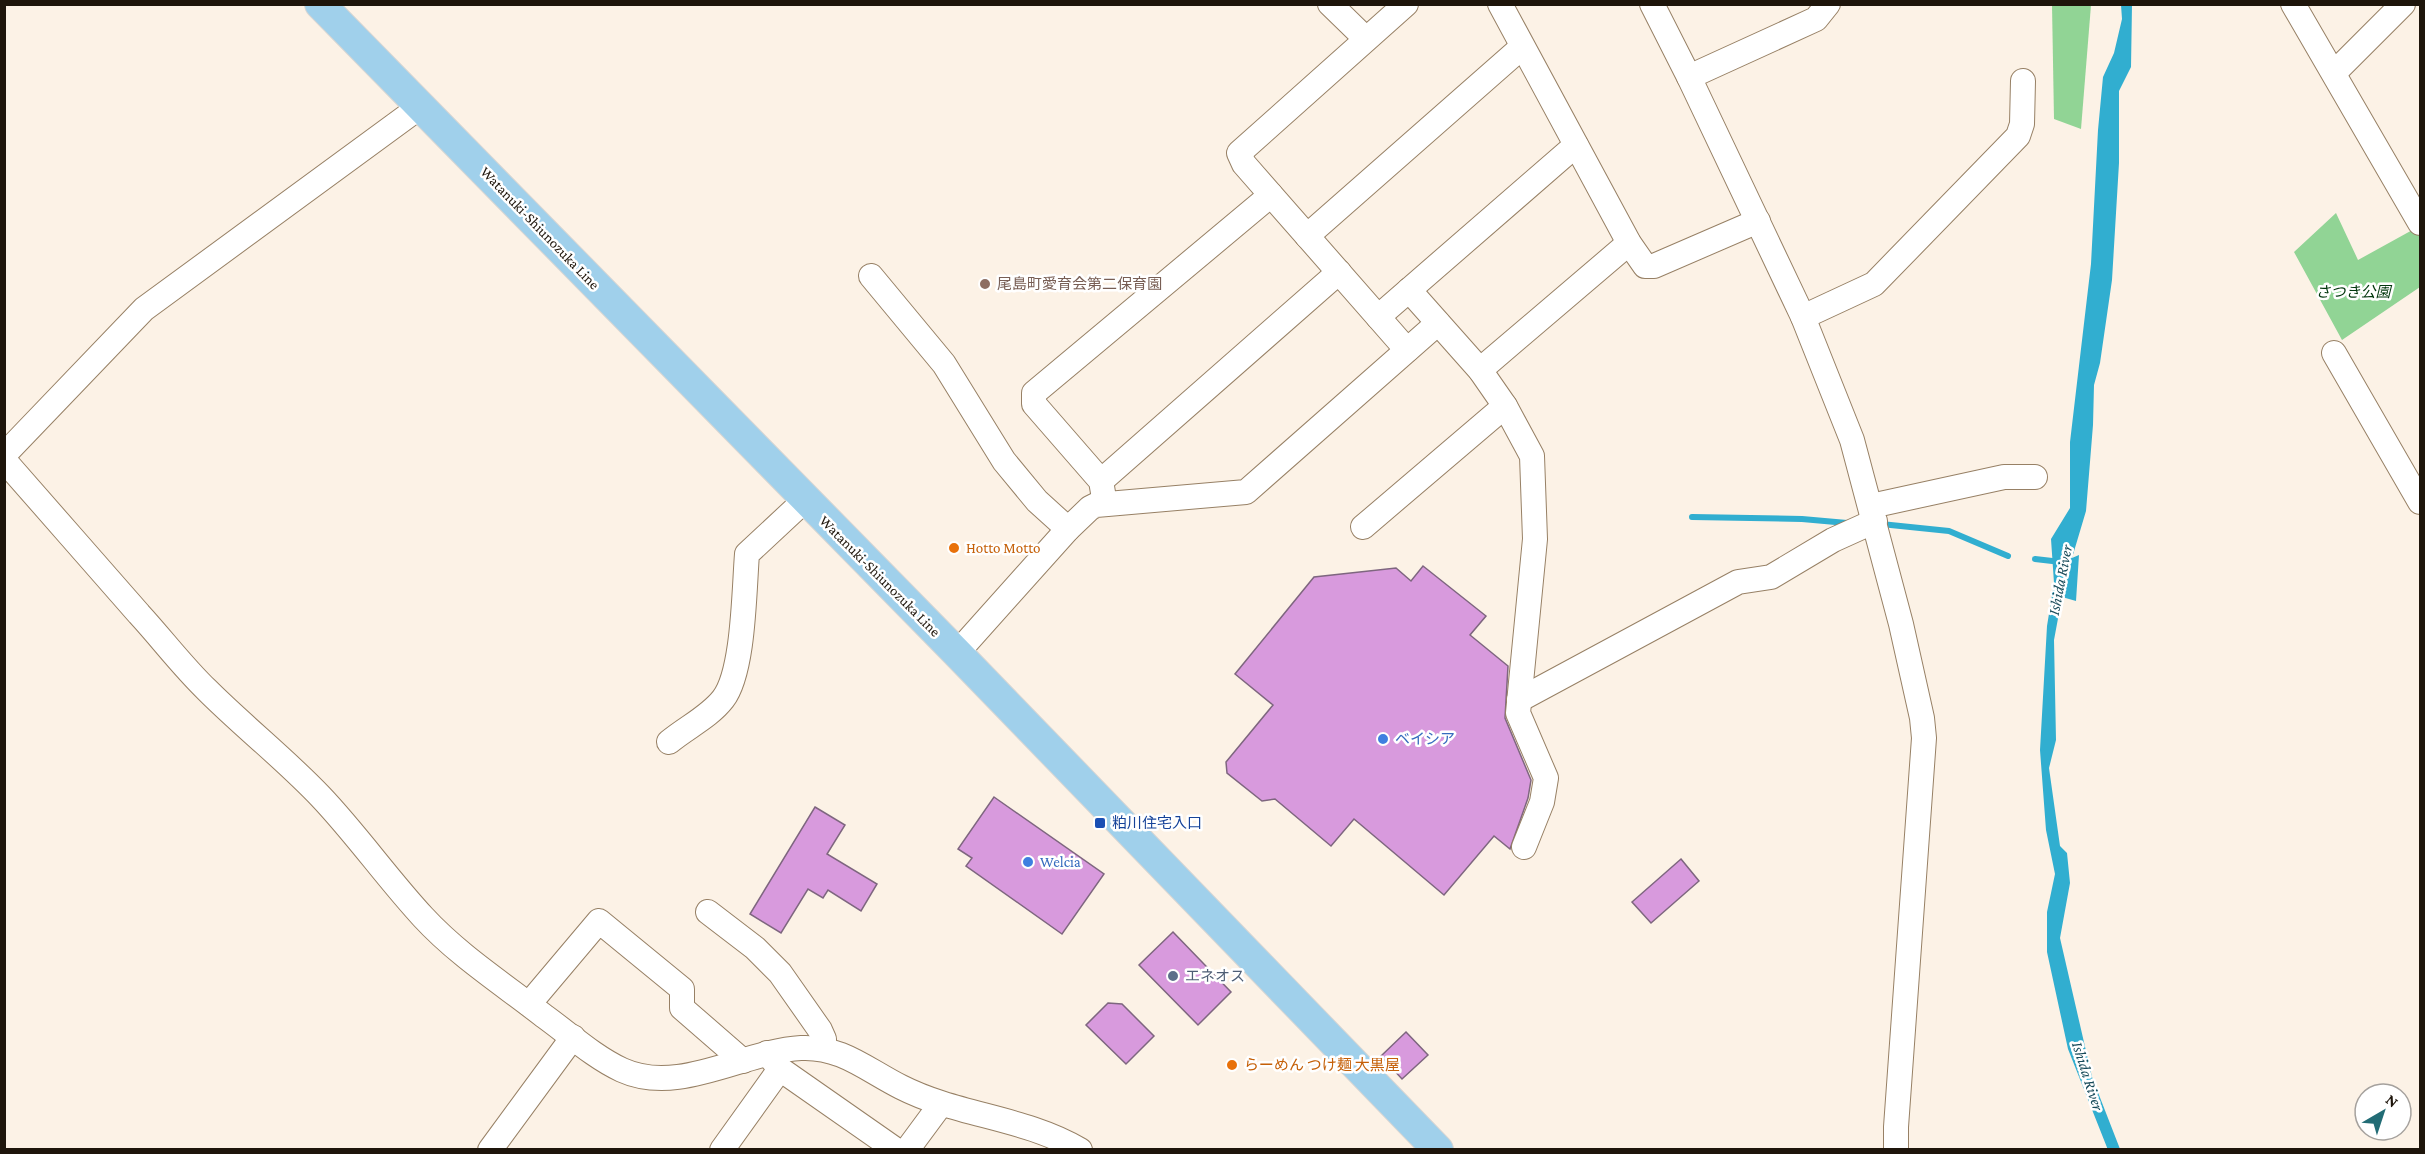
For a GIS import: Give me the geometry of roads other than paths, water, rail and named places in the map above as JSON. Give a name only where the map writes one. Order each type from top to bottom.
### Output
[{"type":"main road","name":"Watanuki-Shiunozuka Line","points":[[320,4],[957,653],[1438,1149]]},
{"type":"street","points":[[1330,4],[1366,39]]},
{"type":"street","points":[[1406,4],[1242,148],[1240,158],[1407,350]]},
{"type":"street","points":[[1500,4],[1629,243],[1645,266],[1654,266],[1758,221]]},
{"type":"street","points":[[1653,4],[1803,317],[1852,440],[1874,514],[1922,718],[1924,738],[1896,1149]]},
{"type":"street","points":[[1689,77],[1816,19],[1828,4]]},
{"type":"street","points":[[2293,4],[2421,223]]},
{"type":"street","points":[[2334,73],[2403,4]]},
{"type":"street","points":[[1307,236],[1522,47]]},
{"type":"street","points":[[1803,317],[1874,284],[2018,136],[2022,124],[2023,81]]},
{"type":"street","points":[[4,455],[144,309],[421,106]]},
{"type":"street","points":[[1378,317],[1576,145]]},
{"type":"street","points":[[1103,493],[1034,404],[1034,393],[1271,195]]},
{"type":"street","points":[[1480,370],[1629,243]]},
{"type":"street","points":[[957,653],[1103,493],[1339,272]]},
{"type":"street","points":[[871,276],[944,364],[1004,461],[1037,501],[1068,529]]},
{"type":"street","points":[[1409,290],[1480,370],[1505,406],[1532,456],[1535,540],[1518,713],[1546,778],[1542,802],[1524,847]]},
{"type":"street","points":[[1103,493],[1246,492],[1438,323]]},
{"type":"street","points":[[2334,353],[2421,502]]},
{"type":"street","points":[[1362,527],[1505,406]]},
{"type":"street","points":[[4,460],[206,689],[276,752],[322,798],[424,918],[471,961],[623,1071],[646,1077],[683,1076],[743,1061],[774,1061],[801,1048],[824,1049],[852,1058],[900,1087],[940,1104],[1022,1123],[1080,1149]]},
{"type":"street","points":[[1519,700],[1738,582],[1771,577],[1874,514],[2004,477],[2035,477]]},
{"type":"street","points":[[669,742],[712,711],[731,688],[738,657],[747,554],[805,500]]},
{"type":"street","points":[[708,912],[755,948],[780,973],[820,1030],[824,1040],[824,1049]]},
{"type":"street","points":[[529,1004],[599,921],[682,990],[682,1008],[743,1061]]},
{"type":"street","points":[[490,1149],[573,1037]]},
{"type":"street","points":[[722,1149],[774,1061]]},
{"type":"street","points":[[774,1061],[896,1149]]},
{"type":"street","points":[[907,1149],[940,1104]]},
{"type":"water","name":"Ishida River","points":[[2121,5],[2132,5],[2131,67],[2119,91],[2119,163],[2112,280],[2100,363],[2094,385],[2086,511],[2072,558],[2079,555],[2076,601],[2062,597],[2054,640],[2056,740],[2049,768],[2060,846],[2067,853],[2070,883],[2060,938],[2092,1077],[2120,1149],[2108,1150],[2068,1049],[2047,952],[2047,912],[2055,874],[2046,830],[2040,750],[2047,626],[2054,583],[2051,539],[2070,508],[2070,442],[2091,264],[2103,77],[2114,53],[2122,19]]},
{"type":"waterway","points":[[1692,517],[1802,519],[1847,523]]},
{"type":"waterway","points":[[1881,524],[1949,531],[2008,556]]},
{"type":"waterway","name":"Ishida River","points":[[2035,559],[2061,562]]},
{"type":"place","name":"尾島町愛育会第二保育園","points":[[985,284]]},
{"type":"place","name":"Hotto Motto","points":[[954,548]]},
{"type":"place","name":"ベイシア","points":[[1383,739]]},
{"type":"place","name":"粕川住宅入口","points":[[1100,823]]},
{"type":"place","name":"Welcia","points":[[1028,862]]},
{"type":"place","name":"エネオス","points":[[1173,976]]},
{"type":"place","name":"らーめん つけ麺 大黒屋","points":[[1232,1065]]},
{"type":"park label","name":"さつき公園","points":[[2353,292]]}]
